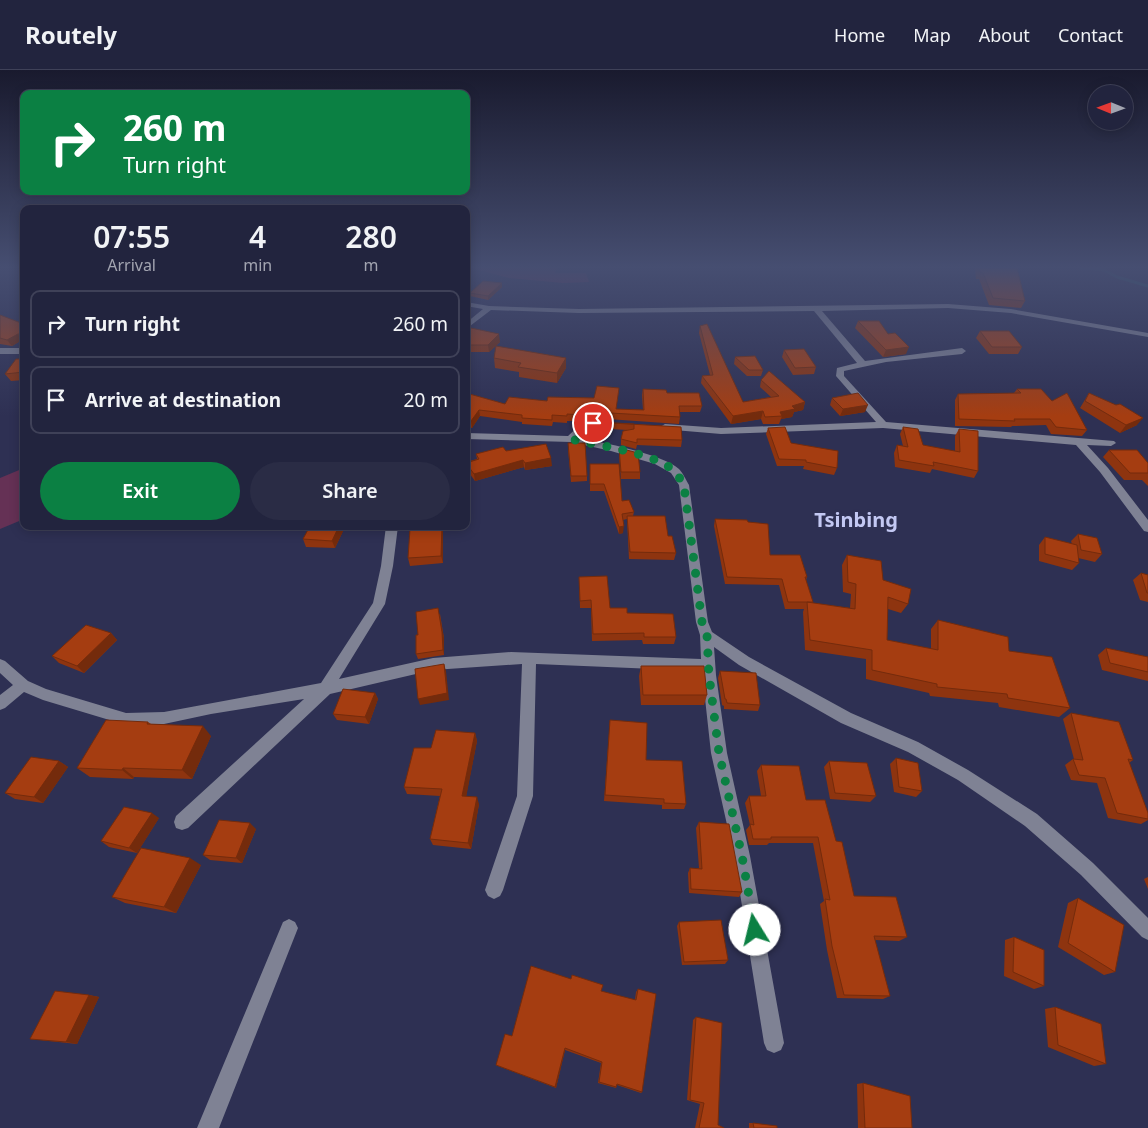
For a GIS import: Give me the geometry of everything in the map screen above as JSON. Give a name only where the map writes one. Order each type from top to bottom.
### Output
[{"type":"street","points":[[823,317],[863,364]]},
{"type":"street","points":[[1057,317],[1148,335]]},
{"type":"street","points":[[0,351],[20,351]]},
{"type":"street","points":[[883,425],[839,373],[840,370],[863,364],[962,351]]},
{"type":"street","points":[[571,439],[585,425],[593,423],[622,425]]},
{"type":"street","points":[[659,427],[731,430],[883,425],[1079,442],[1111,443]]},
{"type":"street","points":[[470,436],[571,439],[635,454],[659,462],[675,471],[684,486],[702,622],[707,635],[708,665],[719,753],[742,856],[774,1043]]},
{"type":"street","points":[[1079,442],[1104,470],[1148,528]]},
{"type":"street","points":[[182,822],[326,688],[379,604],[391,530]]},
{"type":"street","points":[[707,635],[744,660],[838,713],[913,748],[963,775],[1031,820],[1087,869],[1148,931]]},
{"type":"street","points":[[0,665],[24,685],[43,694],[126,719],[164,718],[211,708],[288,697],[433,664],[485,659],[529,658],[641,664],[708,665]]},
{"type":"street","points":[[494,890],[525,796],[529,658]]},
{"type":"street","points":[[0,704],[24,685]]},
{"type":"street","points":[[208,1128],[289,928]]},
{"type":"shaded area","points":[[20,470],[20,521],[0,529],[0,478]]},
{"type":"building","points":[[0,317],[6,317],[20,323],[20,334],[7,340],[0,338]]},
{"type":"building","points":[[858,321],[879,321],[888,334],[895,333],[909,347],[886,350]]},
{"type":"building","points":[[707,324],[743,402],[779,396],[761,380],[769,371],[805,402],[792,406],[795,409],[780,412],[782,416],[765,417],[763,411],[733,416],[702,376],[713,375],[700,326]]},
{"type":"building","points":[[470,329],[499,334],[488,345],[470,345]]},
{"type":"building","points":[[980,331],[1009,331],[1022,347],[992,347]]},
{"type":"building","points":[[496,346],[566,358],[557,373],[518,367],[521,363],[494,358]]},
{"type":"building","points":[[804,349],[816,367],[795,368],[784,350]]},
{"type":"building","points":[[755,356],[763,370],[749,370],[735,357]]},
{"type":"building","points":[[16,359],[20,359],[20,372],[5,374]]},
{"type":"building","points":[[597,386],[619,388],[616,409],[644,410],[643,389],[666,390],[667,393],[699,393],[702,406],[679,406],[680,417],[593,412],[582,415],[552,415],[552,420],[522,418],[522,415],[479,410],[470,421],[470,394],[505,404],[509,397],[547,401],[548,397],[594,398]]},
{"type":"building","points":[[1017,389],[1041,389],[1052,401],[1067,393],[1087,430],[1056,427],[1050,419],[1014,419],[1015,421],[959,419],[958,394],[1021,393]]},
{"type":"building","points":[[858,393],[868,405],[843,409],[832,398]]},
{"type":"building","points":[[1089,393],[1116,405],[1120,404],[1143,418],[1126,425],[1085,401]]},
{"type":"building","points":[[634,424],[681,427],[682,440],[637,439],[637,443],[621,439],[623,431],[634,429]]},
{"type":"building","points":[[785,427],[791,443],[838,451],[837,468],[806,462],[806,460],[779,459],[768,428]]},
{"type":"building","points":[[903,427],[918,429],[923,445],[960,452],[959,429],[978,431],[978,471],[933,462],[934,466],[899,460],[897,445],[908,447]]},
{"type":"building","points":[[568,443],[585,443],[587,476],[571,476]]},
{"type":"building","points":[[546,444],[551,458],[525,463],[523,460],[474,474],[470,468],[470,462],[479,459],[476,454],[503,447],[506,451]]},
{"type":"building","points":[[619,448],[638,453],[640,472],[621,472]]},
{"type":"building","points":[[1109,450],[1137,450],[1148,463],[1148,473],[1130,473]]},
{"type":"building","points":[[590,464],[619,464],[622,501],[629,500],[634,512],[622,514],[624,526],[619,527],[604,484],[590,484]]},
{"type":"building","points":[[627,516],[665,516],[668,536],[672,536],[676,553],[630,552]]},
{"type":"building","points":[[715,519],[747,520],[748,522],[768,524],[770,555],[800,555],[813,602],[788,602],[782,579],[727,577]]},
{"type":"building","points":[[308,530],[337,530],[332,541],[303,539]]},
{"type":"building","points":[[410,530],[442,530],[441,556],[408,558]]},
{"type":"building","points":[[1078,534],[1097,538],[1102,554],[1081,550]]},
{"type":"building","points":[[1045,537],[1077,545],[1079,563],[1045,554]]},
{"type":"building","points":[[847,555],[881,561],[883,580],[911,589],[908,604],[888,597],[887,640],[938,650],[938,620],[1008,637],[1009,651],[1052,657],[1070,708],[1008,698],[1007,694],[937,687],[937,684],[872,670],[872,650],[810,640],[807,602],[855,609],[856,584],[848,582]]},
{"type":"building","points":[[1141,573],[1148,575],[1148,593],[1147,593]]},
{"type":"building","points":[[607,576],[610,608],[627,608],[627,613],[673,614],[676,637],[644,637],[644,633],[593,634],[591,600],[580,601],[579,577]]},
{"type":"building","points":[[438,608],[443,650],[416,654],[416,635],[418,635],[416,612]]},
{"type":"building","points":[[86,625],[111,633],[77,666],[52,656]]},
{"type":"building","points":[[1106,648],[1148,657],[1148,672],[1110,663]]},
{"type":"building","points":[[444,664],[447,693],[418,699],[415,669]]},
{"type":"building","points":[[641,666],[704,666],[707,695],[643,695]]},
{"type":"building","points":[[720,671],[756,673],[760,705],[727,703]]},
{"type":"building","points":[[343,689],[375,693],[365,717],[333,714]]},
{"type":"building","points":[[1071,713],[1119,722],[1133,760],[1128,759],[1148,813],[1148,819],[1117,813],[1105,778],[1079,775],[1073,759],[1083,760]]},
{"type":"building","points":[[106,720],[203,726],[182,770],[77,768]]},
{"type":"building","points":[[610,720],[647,723],[646,760],[682,761],[686,804],[664,803],[664,799],[605,795]]},
{"type":"building","points":[[436,730],[475,733],[462,796],[477,797],[468,843],[430,839],[442,789],[404,787],[414,748],[431,748]]},
{"type":"building","points":[[31,757],[59,761],[34,797],[5,793]]},
{"type":"building","points":[[896,758],[918,763],[922,791],[899,787]]},
{"type":"building","points":[[829,761],[867,763],[876,796],[835,793]]},
{"type":"building","points":[[761,765],[799,766],[806,800],[825,800],[836,841],[842,842],[854,896],[896,897],[907,937],[874,936],[890,996],[844,995],[832,946],[825,899],[830,900],[818,837],[753,839],[750,824],[754,825],[749,796],[766,796]]},
{"type":"building","points":[[124,807],[152,813],[129,848],[101,841]]},
{"type":"building","points":[[219,820],[250,823],[236,858],[203,855]]},
{"type":"building","points":[[699,822],[729,824],[742,892],[691,889],[690,868],[702,869]]},
{"type":"building","points":[[141,848],[190,858],[164,907],[112,897]]},
{"type":"building","points":[[1078,898],[1124,925],[1115,972],[1068,943]]},
{"type":"building","points":[[721,920],[728,960],[684,962],[679,922]]},
{"type":"building","points":[[1014,937],[1044,950],[1044,986],[1013,972]]},
{"type":"building","points":[[531,966],[571,979],[572,975],[603,985],[601,991],[636,1000],[638,989],[656,994],[642,1092],[617,1084],[616,1087],[599,1082],[602,1062],[565,1048],[555,1087],[496,1065],[505,1034],[512,1036]]},
{"type":"building","points":[[55,991],[89,995],[66,1042],[30,1039]]},
{"type":"building","points":[[1055,1007],[1101,1024],[1106,1064],[1058,1045]]},
{"type":"building","points":[[696,1017],[722,1023],[718,1125],[724,1128],[699,1128],[704,1103],[690,1100]]},
{"type":"building","points":[[863,1083],[910,1096],[912,1128],[865,1128]]},
{"type":"building","points":[[753,1123],[777,1126],[777,1128],[754,1128]]},
{"type":"district","name":"Tsinbing","points":[[856,520]]},
{"type":"route","points":[[593,423],[585,425],[571,439],[635,454],[659,462],[675,471],[684,486],[702,622],[707,635],[709,675],[719,753],[742,856],[755,930]]}]
